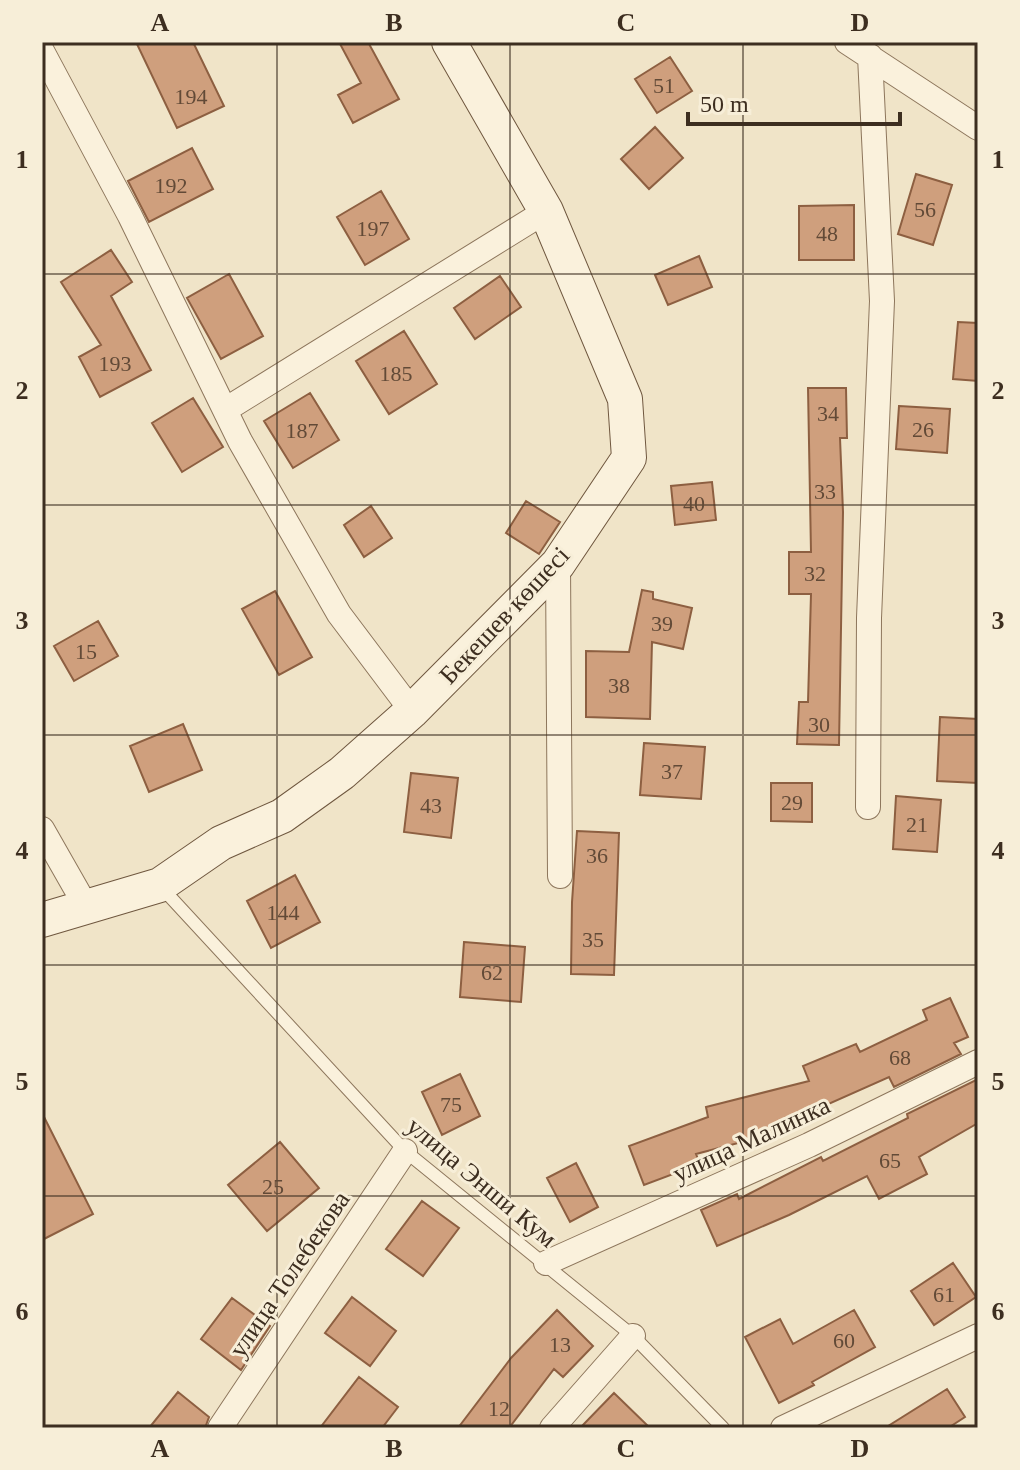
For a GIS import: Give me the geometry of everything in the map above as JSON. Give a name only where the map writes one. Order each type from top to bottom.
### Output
[{"type":"main road","name":"Бекешев көшесі","points":[[42,920],[160,885],[221,843],[282,816],[342,773],[412,711],[558,564],[629,458],[625,399],[546,211],[449,42]]},
{"type":"street","points":[[847,42],[978,128]]},
{"type":"street","points":[[42,51],[130,216],[225,410],[339,614],[412,711]]},
{"type":"street","points":[[868,807],[869,618],[882,301],[870,56]]},
{"type":"street","points":[[225,410],[546,211]]},
{"type":"street","points":[[558,564],[560,876]]},
{"type":"street","points":[[42,829],[87,908]]},
{"type":"street","name":"улица Малинка","points":[[546,1263],[809,1145],[978,1062]]},
{"type":"street","name":"улица Толебекова","points":[[220,1428],[405,1151]]},
{"type":"street","points":[[552,1428],[633,1336]]},
{"type":"street","points":[[783,1428],[978,1336]]},
{"type":"lane","name":"улица Энши Кум","points":[[160,885],[405,1151],[633,1336],[723,1428]]},
{"type":"building","points":[[136,42],[193,42],[224,106],[177,128]]},
{"type":"building","points":[[339,42],[368,42],[399,99],[353,123],[338,95],[361,83]]},
{"type":"building","points":[[670,57],[692,91],[657,113],[635,79]]},
{"type":"building","points":[[655,127],[683,158],[649,189],[621,159]]},
{"type":"building","points":[[192,148],[213,189],[149,222],[128,181]]},
{"type":"building","points":[[916,174],[952,185],[933,245],[898,234]]},
{"type":"building","points":[[381,191],[409,239],[365,265],[337,217]]},
{"type":"building","points":[[854,205],[854,260],[799,260],[799,206]]},
{"type":"building","points":[[111,250],[132,282],[111,296],[151,370],[100,397],[79,357],[101,345],[61,282]]},
{"type":"building","points":[[699,256],[712,287],[668,305],[655,275]]},
{"type":"building","points":[[229,274],[263,336],[221,359],[187,298]]},
{"type":"building","points":[[500,276],[521,307],[475,339],[454,308]]},
{"type":"building","points":[[958,322],[978,323],[978,381],[953,379]]},
{"type":"building","points":[[404,331],[437,384],[389,414],[356,361]]},
{"type":"building","points":[[808,388],[846,388],[847,438],[840,438],[843,512],[839,745],[797,744],[799,702],[808,702],[811,594],[789,594],[789,552],[811,552]]},
{"type":"building","points":[[310,393],[339,440],[293,468],[264,421]]},
{"type":"building","points":[[193,398],[223,447],[182,472],[152,423]]},
{"type":"building","points":[[899,406],[950,409],[947,453],[896,449]]},
{"type":"building","points":[[712,482],[716,520],[675,525],[671,486]]},
{"type":"building","points":[[526,501],[560,522],[539,554],[506,533]]},
{"type":"building","points":[[371,506],[392,538],[364,557],[344,525]]},
{"type":"building","points":[[642,590],[653,592],[653,599],[692,608],[683,649],[652,642],[650,719],[586,717],[586,651],[629,652]]},
{"type":"building","points":[[275,591],[312,657],[279,675],[242,609]]},
{"type":"building","points":[[98,621],[118,656],[74,681],[54,646]]},
{"type":"building","points":[[940,717],[978,719],[978,783],[937,781]]},
{"type":"building","points":[[183,724],[202,770],[149,792],[130,746]]},
{"type":"building","points":[[644,743],[705,747],[701,799],[640,795]]},
{"type":"building","points":[[411,773],[458,778],[451,838],[404,832]]},
{"type":"building","points":[[771,783],[812,783],[812,822],[771,821]]},
{"type":"building","points":[[896,796],[941,800],[937,852],[893,849]]},
{"type":"building","points":[[577,831],[619,833],[614,975],[571,974]]},
{"type":"building","points":[[295,875],[320,922],[271,948],[247,901]]},
{"type":"building","points":[[464,942],[525,947],[521,1002],[460,997]]},
{"type":"building","points":[[950,998],[968,1037],[954,1043],[961,1054],[894,1087],[889,1077],[790,1121],[792,1129],[696,1154],[700,1164],[644,1185],[629,1146],[708,1117],[706,1107],[809,1081],[803,1066],[856,1044],[860,1052],[927,1020],[923,1010]]},
{"type":"building","points":[[460,1074],[480,1116],[442,1135],[422,1092]]},
{"type":"building","points":[[976,1080],[978,1123],[919,1157],[927,1174],[879,1199],[867,1176],[717,1246],[701,1210],[737,1194],[739,1199],[821,1157],[823,1161]]},
{"type":"building","points":[[42,1113],[93,1214],[42,1240]]},
{"type":"building","points":[[280,1142],[319,1188],[267,1231],[228,1185]]},
{"type":"building","points":[[576,1163],[598,1207],[570,1222],[547,1178]]},
{"type":"building","points":[[422,1201],[459,1228],[423,1276],[386,1249]]},
{"type":"building","points":[[953,1263],[976,1297],[934,1325],[911,1291]]},
{"type":"building","points":[[352,1297],[396,1331],[370,1366],[325,1333]]},
{"type":"building","points":[[232,1298],[270,1326],[241,1370],[201,1339]]},
{"type":"building","points":[[557,1310],[593,1346],[563,1377],[554,1369],[509,1428],[458,1428],[511,1358]]},
{"type":"building","points":[[854,1310],[875,1347],[779,1403],[745,1337],[780,1319],[793,1344]]},
{"type":"building","points":[[359,1377],[398,1407],[382,1428],[320,1428]]},
{"type":"building","points":[[947,1389],[965,1417],[948,1428],[885,1428]]},
{"type":"building","points":[[178,1392],[209,1417],[205,1428],[149,1428]]},
{"type":"building","points":[[614,1393],[650,1428],[580,1428]]}]
